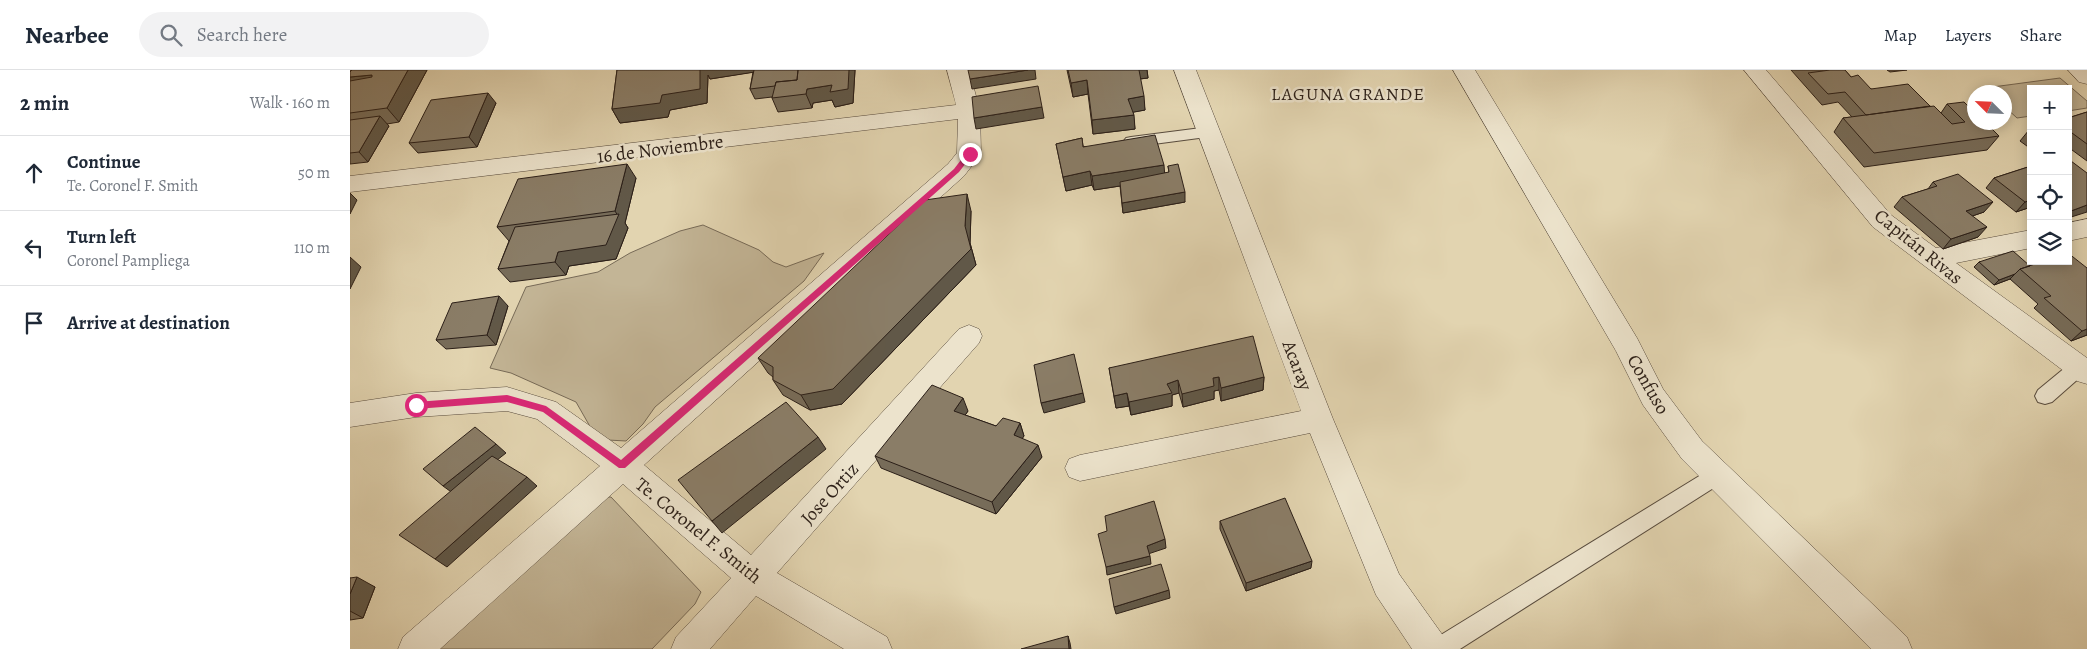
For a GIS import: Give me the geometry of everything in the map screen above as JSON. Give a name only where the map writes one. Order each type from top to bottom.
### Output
[{"type":"street","points":[[415,649],[956,170],[970,154],[970,111],[958,70]]},
{"type":"street","name":"Acaray","points":[[1185,70],[1319,419],[1387,584],[1432,649]]},
{"type":"street","name":"Confuso","points":[[1464,70],[1627,346],[1653,397],[1692,450],[1716,476],[1895,649]]},
{"type":"street","name":"Capitán Rivas","points":[[1755,70],[1882,221],[2083,370]]},
{"type":"street","points":[[2079,70],[2087,77]]},
{"type":"street","name":"16 de Noviembre","points":[[350,184],[970,111]]},
{"type":"street","points":[[2072,231],[2087,228]]},
{"type":"street","points":[[1932,258],[2027,240]]},
{"type":"street","name":"Jose Ortiz","points":[[688,649],[969,336]]},
{"type":"street","name":"Te. Coronel F. Smith","points":[[350,415],[416,405],[507,399],[546,410],[622,465],[753,577],[875,649]]},
{"type":"street","points":[[1080,468],[1319,419]]},
{"type":"lane","points":[[1116,144],[1209,132]]},
{"type":"lane","points":[[2046,396],[2083,370]]},
{"type":"lane","points":[[1439,649],[1716,476]]},
{"type":"shaded area","points":[[2060,78],[2068,85],[2027,85],[2027,117],[2017,118],[2012,113],[2012,85],[2008,85]]},
{"type":"shaded area","points":[[2072,88],[2087,101],[2087,108],[2072,110]]},
{"type":"shaded area","points":[[703,225],[759,250],[773,262],[786,267],[824,253],[804,281],[655,407],[643,424],[626,441],[608,440],[592,430],[576,402],[511,373],[490,368],[526,287],[598,272],[630,253],[680,231]]},
{"type":"shaded area","points":[[602,497],[611,497],[701,592],[695,604],[652,649],[434,649]]},
{"type":"building","points":[[352,70],[408,70],[387,108],[350,113],[350,81],[372,77],[372,75],[350,77]]},
{"type":"building","points":[[617,70],[700,70],[700,89],[662,95],[660,103],[612,109]]},
{"type":"building","points":[[754,70],[798,70],[797,80],[776,82],[775,86],[750,89]]},
{"type":"building","points":[[798,70],[849,70],[848,89],[830,92],[832,85],[807,89],[806,94],[772,98],[776,82],[797,80]]},
{"type":"building","points":[[968,70],[1028,70],[970,79]]},
{"type":"building","points":[[1068,70],[1139,70],[1144,96],[1128,99],[1134,115],[1092,120],[1087,80],[1071,83]]},
{"type":"building","points":[[1845,70],[1851,77],[1858,75],[1871,89],[1908,84],[1930,106],[1866,115],[1845,92],[1828,94],[1808,73]]},
{"type":"building","points":[[1038,86],[1042,107],[974,118],[972,97]]},
{"type":"building","points":[[488,93],[469,137],[409,143],[431,100]]},
{"type":"building","points":[[1964,102],[1967,105],[1967,130],[1993,130],[1999,136],[1874,153],[1843,118],[1934,106],[1952,124],[1965,122],[1947,104]]},
{"type":"building","points":[[2087,112],[2087,144],[2072,133],[2072,117]]},
{"type":"building","points":[[380,116],[359,152],[350,153],[350,120]]},
{"type":"building","points":[[1155,135],[1164,165],[1092,176],[1090,171],[1063,177],[1056,144],[1082,138],[1083,147]]},
{"type":"building","points":[[2072,162],[2087,173],[2087,205],[2072,211]]},
{"type":"building","points":[[627,164],[615,211],[497,227],[518,179]]},
{"type":"building","points":[[1178,164],[1185,192],[1122,203],[1120,182],[1169,172],[1168,166]]},
{"type":"building","points":[[2027,167],[2027,201],[2025,202],[1994,178]]},
{"type":"building","points":[[1958,174],[1993,202],[1966,211],[1987,227],[1951,239],[1902,197],[1937,186],[1933,182]]},
{"type":"building","points":[[967,194],[965,226],[971,249],[833,389],[801,395],[773,380],[773,367],[758,358],[925,200]]},
{"type":"building","points":[[619,214],[606,245],[558,252],[555,262],[498,269],[515,227]]},
{"type":"building","points":[[2013,251],[2030,266],[1999,280],[1979,262]]},
{"type":"building","points":[[2072,256],[2087,268],[2087,329],[2082,331],[2044,298],[2051,296],[2020,269],[2032,265],[2072,265]]},
{"type":"building","points":[[499,296],[487,335],[436,340],[452,303]]},
{"type":"building","points":[[1253,336],[1264,377],[1221,388],[1219,377],[1213,378],[1214,386],[1182,394],[1178,380],[1167,384],[1172,393],[1129,402],[1127,393],[1114,396],[1109,368]]},
{"type":"building","points":[[1074,354],[1083,393],[1041,403],[1034,365]]},
{"type":"building","points":[[932,385],[963,398],[954,411],[996,426],[1003,418],[1020,423],[1014,435],[1038,445],[992,502],[875,456]]},
{"type":"building","points":[[786,402],[818,437],[712,521],[678,480]]},
{"type":"building","points":[[475,427],[496,444],[443,486],[423,469]]},
{"type":"building","points":[[492,456],[527,477],[435,559],[399,535]]},
{"type":"building","points":[[1285,498],[1312,561],[1246,583],[1220,521]]},
{"type":"building","points":[[1154,501],[1165,539],[1147,546],[1150,556],[1106,567],[1098,534],[1107,531],[1105,516]]},
{"type":"building","points":[[1161,564],[1169,590],[1114,607],[1109,579]]},
{"type":"building","points":[[357,577],[350,594],[350,578]]},
{"type":"building","points":[[1068,636],[1069,649],[1021,649]]},
{"type":"district","name":"LAGUNA GRANDE","points":[[1348,94]]},
{"type":"route","points":[[416,405],[507,399],[546,410],[622,465],[956,170],[970,154]]}]
